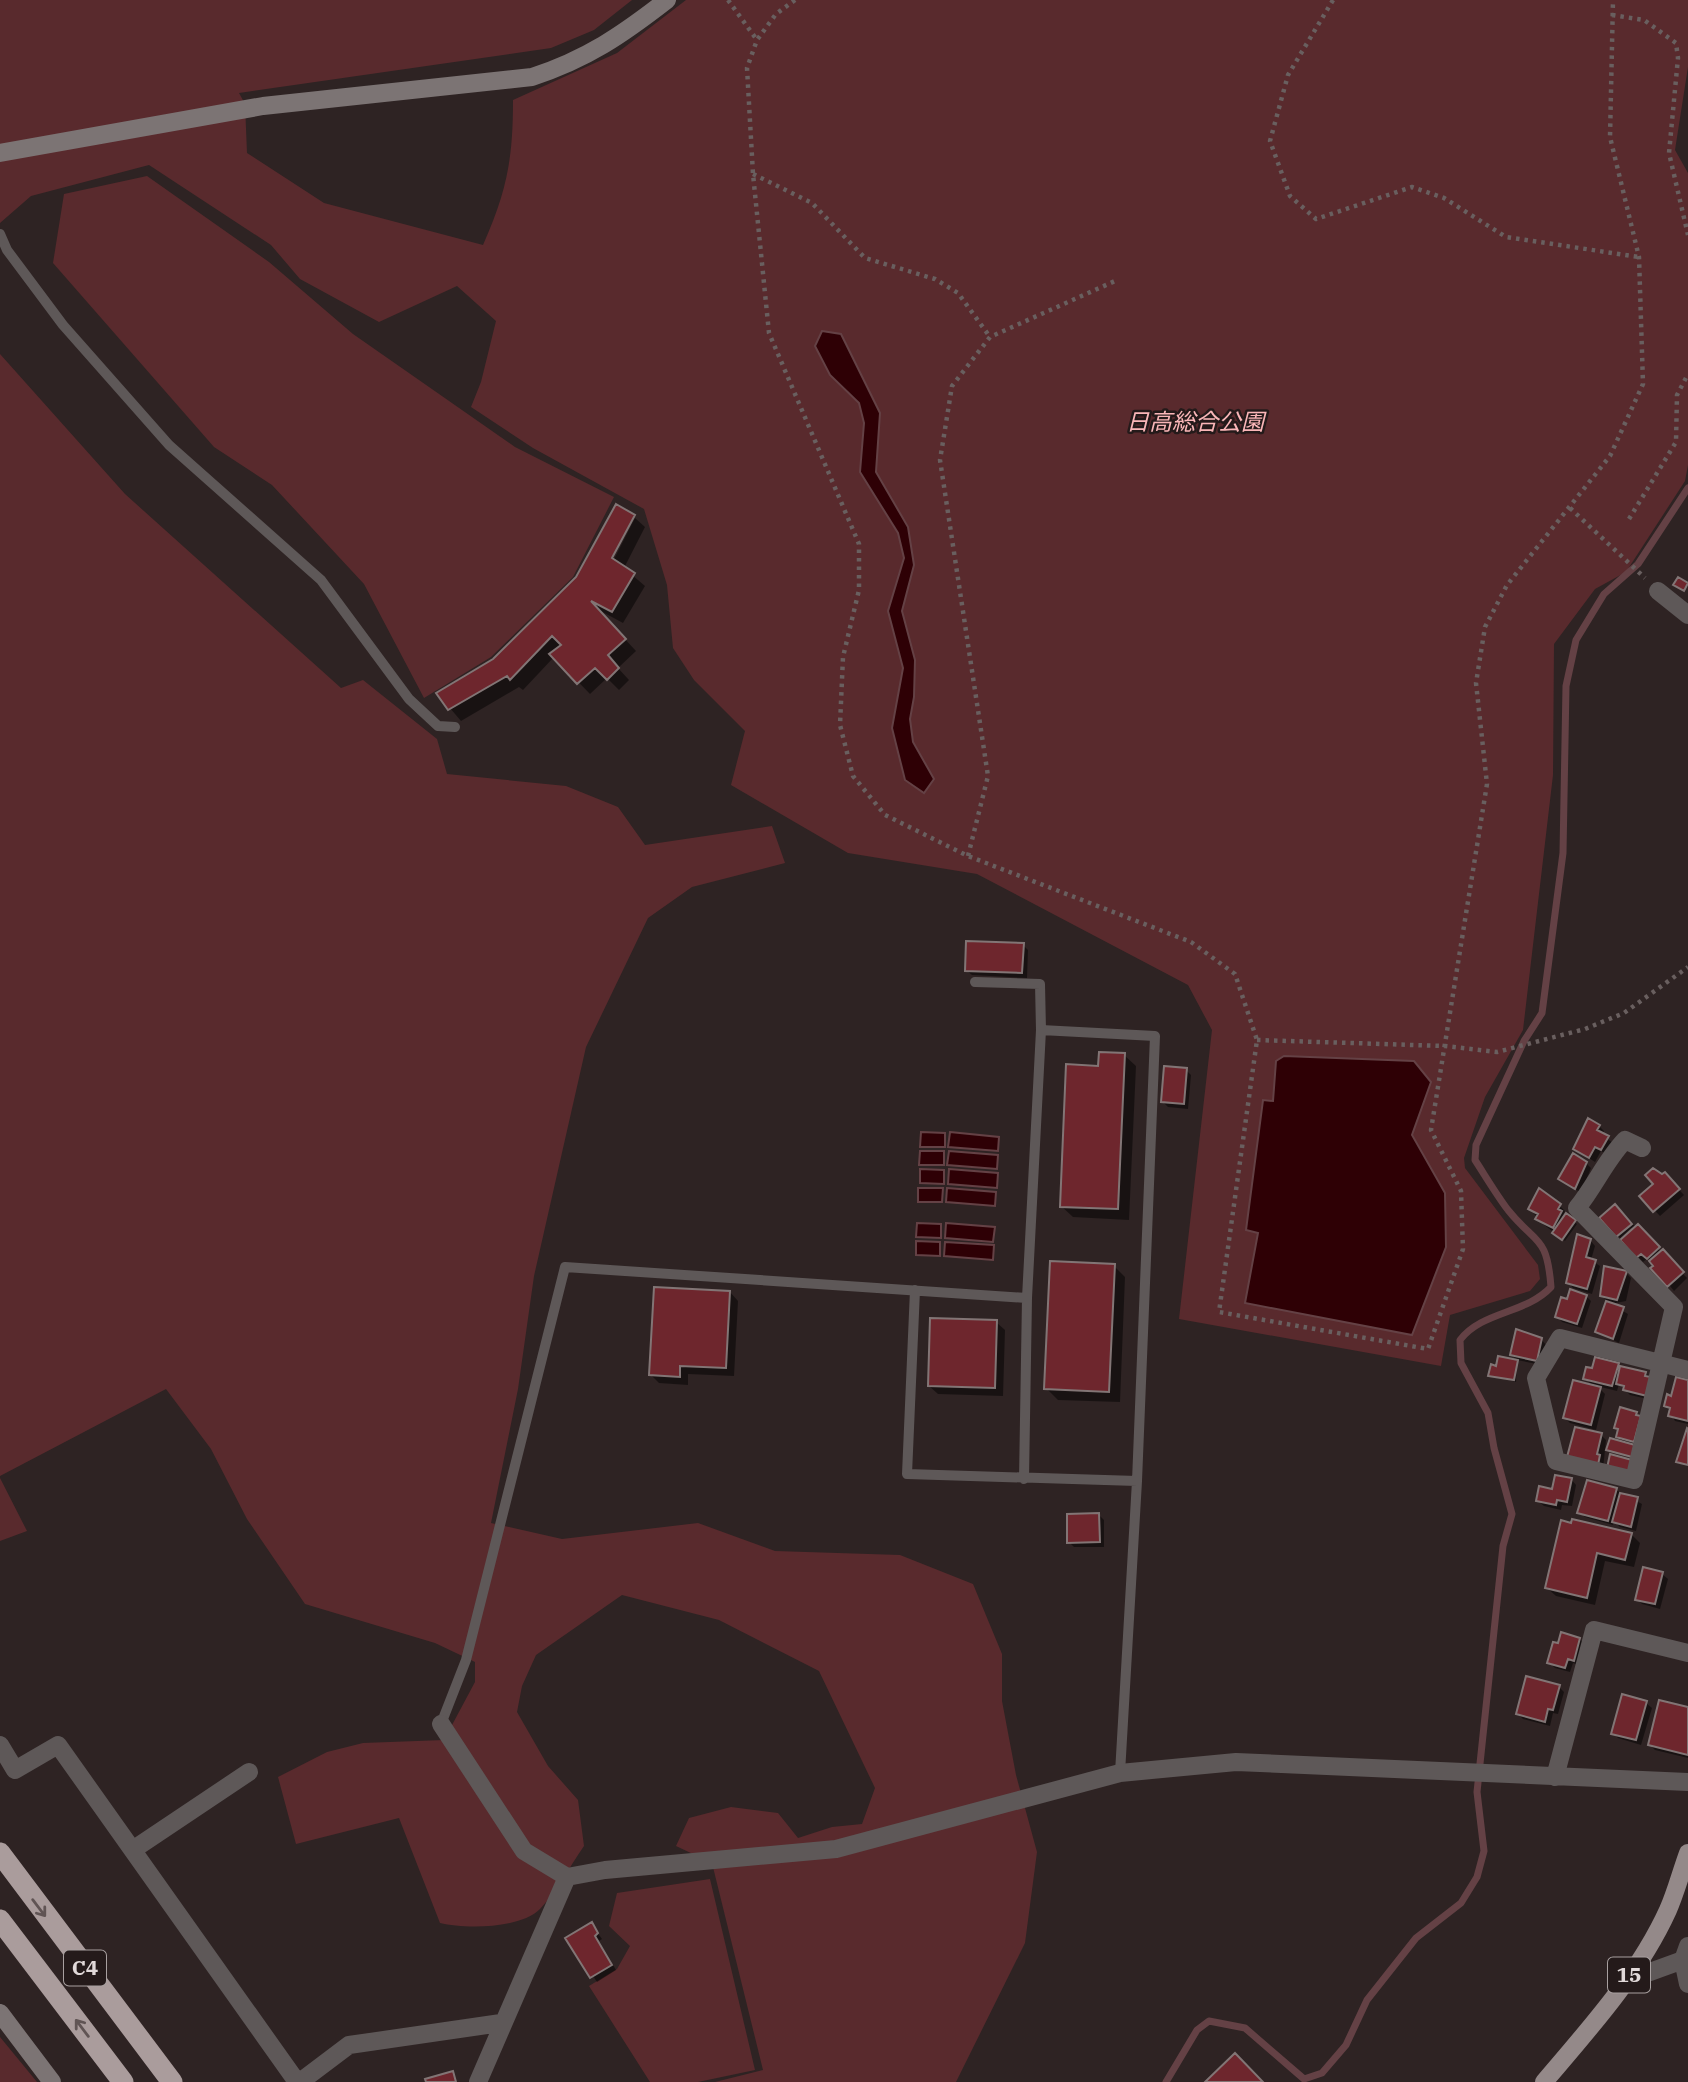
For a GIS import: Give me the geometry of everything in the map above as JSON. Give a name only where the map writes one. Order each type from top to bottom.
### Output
[{"type":"highway","name":"C4","points":[[0,1853],[172,2082]]},
{"type":"highway","name":"C4","points":[[0,1920],[123,2082]]},
{"type":"main road","name":"15","points":[[1544,2082],[1584,2036],[1634,1967],[1667,1910],[1688,1853]]},
{"type":"street","points":[[0,153],[263,106],[532,77],[571,64],[608,45],[667,0]]},
{"type":"street","points":[[1658,591],[1688,615]]},
{"type":"street","points":[[1642,1148],[1625,1140],[1606,1160],[1595,1185],[1577,1209],[1674,1307],[1663,1364],[1633,1480],[1556,1461],[1536,1378],[1560,1338],[1663,1364],[1688,1370]]},
{"type":"street","points":[[1555,1777],[1594,1630],[1688,1653]]},
{"type":"street","points":[[441,1724],[524,1851],[567,1877],[605,1870],[836,1849],[1120,1773],[1236,1762],[1688,1782]]},
{"type":"street","points":[[0,1745],[15,1770],[58,1745],[299,2082],[349,2045],[501,2023]]},
{"type":"street","points":[[134,1849],[249,1772]]},
{"type":"street","points":[[478,2082],[501,2023],[567,1877]]},
{"type":"street","points":[[1634,1967],[1650,1972],[1685,1953],[1688,1984]]},
{"type":"street","points":[[0,2012],[52,2082]]},
{"type":"lane","points":[[0,234],[7,250],[63,325],[169,445],[321,580],[409,699],[438,726],[455,727]]},
{"type":"lane","points":[[975,982],[1040,985],[1041,1030],[1027,1298],[1024,1479]]},
{"type":"lane","points":[[1041,1030],[1155,1036],[1137,1481],[1120,1773]]},
{"type":"lane","points":[[441,1724],[466,1660],[565,1267],[1027,1298]]},
{"type":"lane","points":[[915,1290],[907,1474],[1137,1481]]},
{"type":"path","points":[[728,0],[757,40]]},
{"type":"path","points":[[795,0],[776,14],[757,40],[747,68],[753,174],[769,333],[859,544],[859,590],[844,657],[840,725],[853,776],[886,815],[968,856],[1191,942],[1235,974],[1258,1040],[1219,1312],[1428,1349],[1463,1249],[1461,1191],[1431,1130],[1487,784],[1476,683],[1485,627],[1507,585],[1610,456],[1643,384],[1639,257],[1610,137],[1613,0]]},
{"type":"path","points":[[1333,0],[1288,75],[1270,141],[1290,196],[1316,219],[1412,187],[1444,198],[1506,237],[1639,257]]},
{"type":"path","points":[[1612,15],[1644,20],[1676,43],[1678,58],[1669,153],[1688,234]]},
{"type":"path","points":[[753,174],[812,203],[865,258],[935,279],[958,293],[990,337]]},
{"type":"path","points":[[968,856],[988,776],[940,460],[952,386],[990,337],[1115,281]]},
{"type":"path","points":[[1629,519],[1676,442],[1677,395],[1688,374]]},
{"type":"path","points":[[1570,508],[1658,591]]},
{"type":"path","points":[[1258,1040],[1445,1046],[1497,1052],[1585,1029],[1624,1013],[1688,967]]},
{"type":"green space","name":"日高総合公園","points":[[0,0],[632,0],[594,30],[551,48],[239,93],[245,104],[247,153],[324,203],[483,245],[498,208],[507,174],[512,140],[513,100],[617,53],[686,0],[1688,0],[1688,67],[1675,150],[1688,173],[1688,465],[1685,481],[1626,572],[1595,589],[1554,644],[1553,775],[1523,1030],[1485,1097],[1464,1158],[1465,1168],[1538,1265],[1540,1279],[1530,1291],[1450,1315],[1441,1366],[1179,1319],[1212,1030],[1188,985],[977,874],[848,853],[731,785],[745,731],[694,680],[673,648],[667,585],[644,509],[533,448],[471,407],[481,382],[496,321],[457,286],[379,322],[300,279],[271,245],[149,165],[31,196],[0,223]]},
{"type":"green space","points":[[147,176],[269,262],[353,334],[515,447],[614,497],[573,577],[491,657],[424,698],[364,584],[272,485],[214,447],[53,263],[64,194]]},
{"type":"green space","points":[[0,354],[125,494],[341,688],[363,680],[437,739],[447,774],[566,786],[618,807],[645,845],[772,826],[785,863],[692,887],[648,918],[586,1047],[534,1276],[518,1389],[491,1523],[562,1539],[698,1523],[775,1551],[900,1555],[973,1584],[1002,1654],[1002,1701],[1016,1775],[1037,1852],[1025,1943],[956,2082],[715,2082],[763,2070],[712,1863],[676,1846],[689,1818],[731,1807],[778,1813],[798,1838],[832,1827],[862,1824],[875,1788],[819,1671],[719,1620],[622,1595],[536,1655],[522,1686],[517,1712],[548,1766],[578,1800],[584,1846],[552,1894],[531,1916],[492,1926],[440,1923],[399,1818],[296,1844],[278,1777],[327,1752],[363,1743],[444,1740],[475,1682],[475,1662],[435,1643],[305,1604],[247,1519],[211,1449],[166,1389],[0,1476]]},
{"type":"green space","points":[[0,1478],[27,1531],[0,1541]]},
{"type":"green space","points":[[710,1879],[755,2070],[698,2082],[650,2082],[589,1986],[617,1969],[630,1946],[609,1926],[617,1893]]},
{"type":"green space","points":[[0,2037],[37,2082],[0,2082]]},
{"type":"shaded area","points":[[822,331],[841,334],[880,413],[876,472],[908,527],[914,565],[902,611],[915,660],[914,697],[910,719],[913,742],[934,779],[924,793],[905,780],[892,728],[903,668],[888,611],[904,558],[898,533],[860,472],[864,423],[859,403],[830,375],[815,346]]},
{"type":"shaded area","points":[[1284,1056],[1414,1061],[1431,1082],[1412,1135],[1445,1193],[1446,1247],[1412,1335],[1245,1303],[1258,1233],[1246,1230],[1263,1100],[1273,1101],[1276,1061]]},
{"type":"shaded area","points":[[921,1132],[945,1133],[945,1147],[920,1147]]},
{"type":"shaded area","points":[[950,1132],[999,1137],[998,1151],[948,1147]]},
{"type":"shaded area","points":[[920,1151],[944,1151],[944,1165],[919,1165]]},
{"type":"shaded area","points":[[949,1151],[998,1155],[997,1169],[947,1165]]},
{"type":"shaded area","points":[[920,1169],[944,1170],[944,1184],[920,1183]]},
{"type":"shaded area","points":[[949,1169],[998,1173],[997,1188],[948,1184]]},
{"type":"shaded area","points":[[918,1188],[943,1188],[942,1202],[918,1202]]},
{"type":"shaded area","points":[[947,1188],[996,1192],[995,1206],[946,1202]]},
{"type":"shaded area","points":[[917,1223],[941,1224],[941,1238],[916,1237]]},
{"type":"shaded area","points":[[946,1223],[995,1227],[993,1242],[945,1238]]},
{"type":"shaded area","points":[[916,1241],[940,1242],[940,1256],[916,1255]]},
{"type":"shaded area","points":[[945,1242],[994,1245],[993,1260],[944,1256]]},
{"type":"building","points":[[616,504],[635,515],[612,558],[635,573],[612,612],[591,601],[626,639],[608,655],[619,668],[607,680],[595,668],[577,684],[549,654],[561,645],[552,636],[510,680],[507,676],[448,710],[436,693],[493,659],[576,577]]},
{"type":"building","points":[[1678,577],[1688,583],[1684,591],[1673,585]]},
{"type":"building","points":[[966,941],[1024,943],[1022,973],[965,971]]},
{"type":"building","points":[[1099,1052],[1125,1053],[1118,1209],[1060,1207],[1066,1064],[1098,1066]]},
{"type":"building","points":[[1164,1066],[1187,1068],[1184,1104],[1161,1102]]},
{"type":"building","points":[[1588,1118],[1600,1125],[1597,1130],[1609,1136],[1601,1150],[1595,1147],[1589,1158],[1573,1149]]},
{"type":"building","points":[[1573,1153],[1587,1162],[1575,1189],[1558,1179]]},
{"type":"building","points":[[1653,1168],[1662,1174],[1665,1172],[1680,1189],[1653,1212],[1639,1196],[1653,1184],[1645,1175]]},
{"type":"building","points":[[1539,1188],[1561,1204],[1558,1209],[1562,1211],[1553,1228],[1535,1219],[1538,1214],[1528,1209]]},
{"type":"building","points":[[1615,1204],[1632,1224],[1616,1237],[1599,1218]]},
{"type":"building","points":[[1566,1213],[1576,1220],[1562,1240],[1552,1233]]},
{"type":"building","points":[[1638,1224],[1660,1247],[1647,1259],[1641,1254],[1636,1258],[1620,1240]]},
{"type":"building","points":[[1577,1234],[1591,1239],[1586,1257],[1596,1260],[1587,1289],[1566,1283]]},
{"type":"building","points":[[1663,1249],[1684,1272],[1667,1287],[1650,1268],[1653,1266],[1649,1261]]},
{"type":"building","points":[[1050,1261],[1115,1264],[1109,1392],[1044,1389]]},
{"type":"building","points":[[1604,1266],[1627,1271],[1617,1300],[1600,1296]]},
{"type":"building","points":[[654,1287],[730,1291],[726,1368],[680,1366],[680,1377],[649,1375]]},
{"type":"building","points":[[1570,1289],[1587,1295],[1577,1324],[1555,1317],[1561,1297],[1567,1299]]},
{"type":"building","points":[[1606,1301],[1624,1307],[1613,1339],[1595,1332]]},
{"type":"building","points":[[930,1318],[997,1320],[995,1388],[928,1386]]},
{"type":"building","points":[[1516,1329],[1542,1338],[1537,1361],[1510,1355]]},
{"type":"building","points":[[1498,1356],[1518,1360],[1514,1380],[1488,1376],[1491,1364],[1496,1366]]},
{"type":"building","points":[[1595,1357],[1619,1363],[1612,1386],[1583,1379],[1586,1367],[1592,1368]]},
{"type":"building","points":[[1620,1366],[1646,1372],[1645,1376],[1651,1377],[1647,1396],[1623,1390],[1624,1386],[1616,1384]]},
{"type":"building","points":[[1676,1377],[1688,1380],[1688,1421],[1668,1416],[1670,1408],[1664,1406],[1667,1394],[1671,1396]]},
{"type":"building","points":[[1573,1380],[1601,1387],[1591,1425],[1563,1418]]},
{"type":"building","points":[[1620,1407],[1637,1412],[1636,1415],[1641,1416],[1634,1442],[1616,1437],[1618,1429],[1614,1428]]},
{"type":"building","points":[[1575,1427],[1602,1433],[1597,1454],[1600,1455],[1598,1465],[1567,1457]]},
{"type":"building","points":[[1688,1429],[1688,1465],[1676,1462]]},
{"type":"building","points":[[1610,1438],[1635,1445],[1632,1457],[1606,1450]]},
{"type":"building","points":[[1610,1454],[1632,1460],[1628,1474],[1607,1468]]},
{"type":"building","points":[[1555,1475],[1572,1478],[1567,1502],[1557,1500],[1556,1505],[1536,1501],[1539,1486],[1552,1489]]},
{"type":"building","points":[[1587,1480],[1617,1488],[1608,1521],[1577,1513]]},
{"type":"building","points":[[1620,1493],[1638,1497],[1631,1527],[1612,1522]]},
{"type":"building","points":[[1099,1513],[1100,1542],[1067,1543],[1067,1514]]},
{"type":"building","points":[[1572,1519],[1632,1533],[1625,1560],[1597,1553],[1587,1598],[1545,1588],[1561,1520],[1571,1523]]},
{"type":"building","points":[[1643,1567],[1663,1572],[1655,1604],[1635,1600]]},
{"type":"building","points":[[1561,1632],[1580,1638],[1574,1661],[1568,1659],[1565,1668],[1547,1663],[1553,1642],[1558,1643]]},
{"type":"building","points":[[1526,1676],[1560,1685],[1553,1710],[1548,1709],[1545,1722],[1516,1714]]},
{"type":"building","points":[[1622,1694],[1647,1701],[1636,1740],[1611,1734]]},
{"type":"building","points":[[1659,1700],[1688,1707],[1688,1755],[1648,1745]]},
{"type":"building","points":[[592,1922],[598,1933],[595,1936],[612,1965],[590,1978],[565,1938]]},
{"type":"building","points":[[1235,2053],[1263,2082],[1205,2082]]},
{"type":"building","points":[[453,2071],[456,2082],[426,2082],[425,2079]]},
{"type":"waterway","points":[[1166,2082],[1197,2030],[1209,2021],[1245,2028],[1304,2079],[1322,2073],[1346,2045],[1367,2000],[1416,1938],[1461,1903],[1477,1877],[1484,1851],[1477,1792],[1503,1546],[1512,1514],[1494,1448],[1488,1413],[1461,1363],[1460,1340],[1480,1323],[1529,1303],[1551,1287],[1543,1249],[1508,1210],[1491,1185],[1475,1160],[1476,1145],[1524,1041],[1542,1013],[1563,853],[1566,686],[1576,640],[1604,594],[1638,564],[1688,488]]}]
